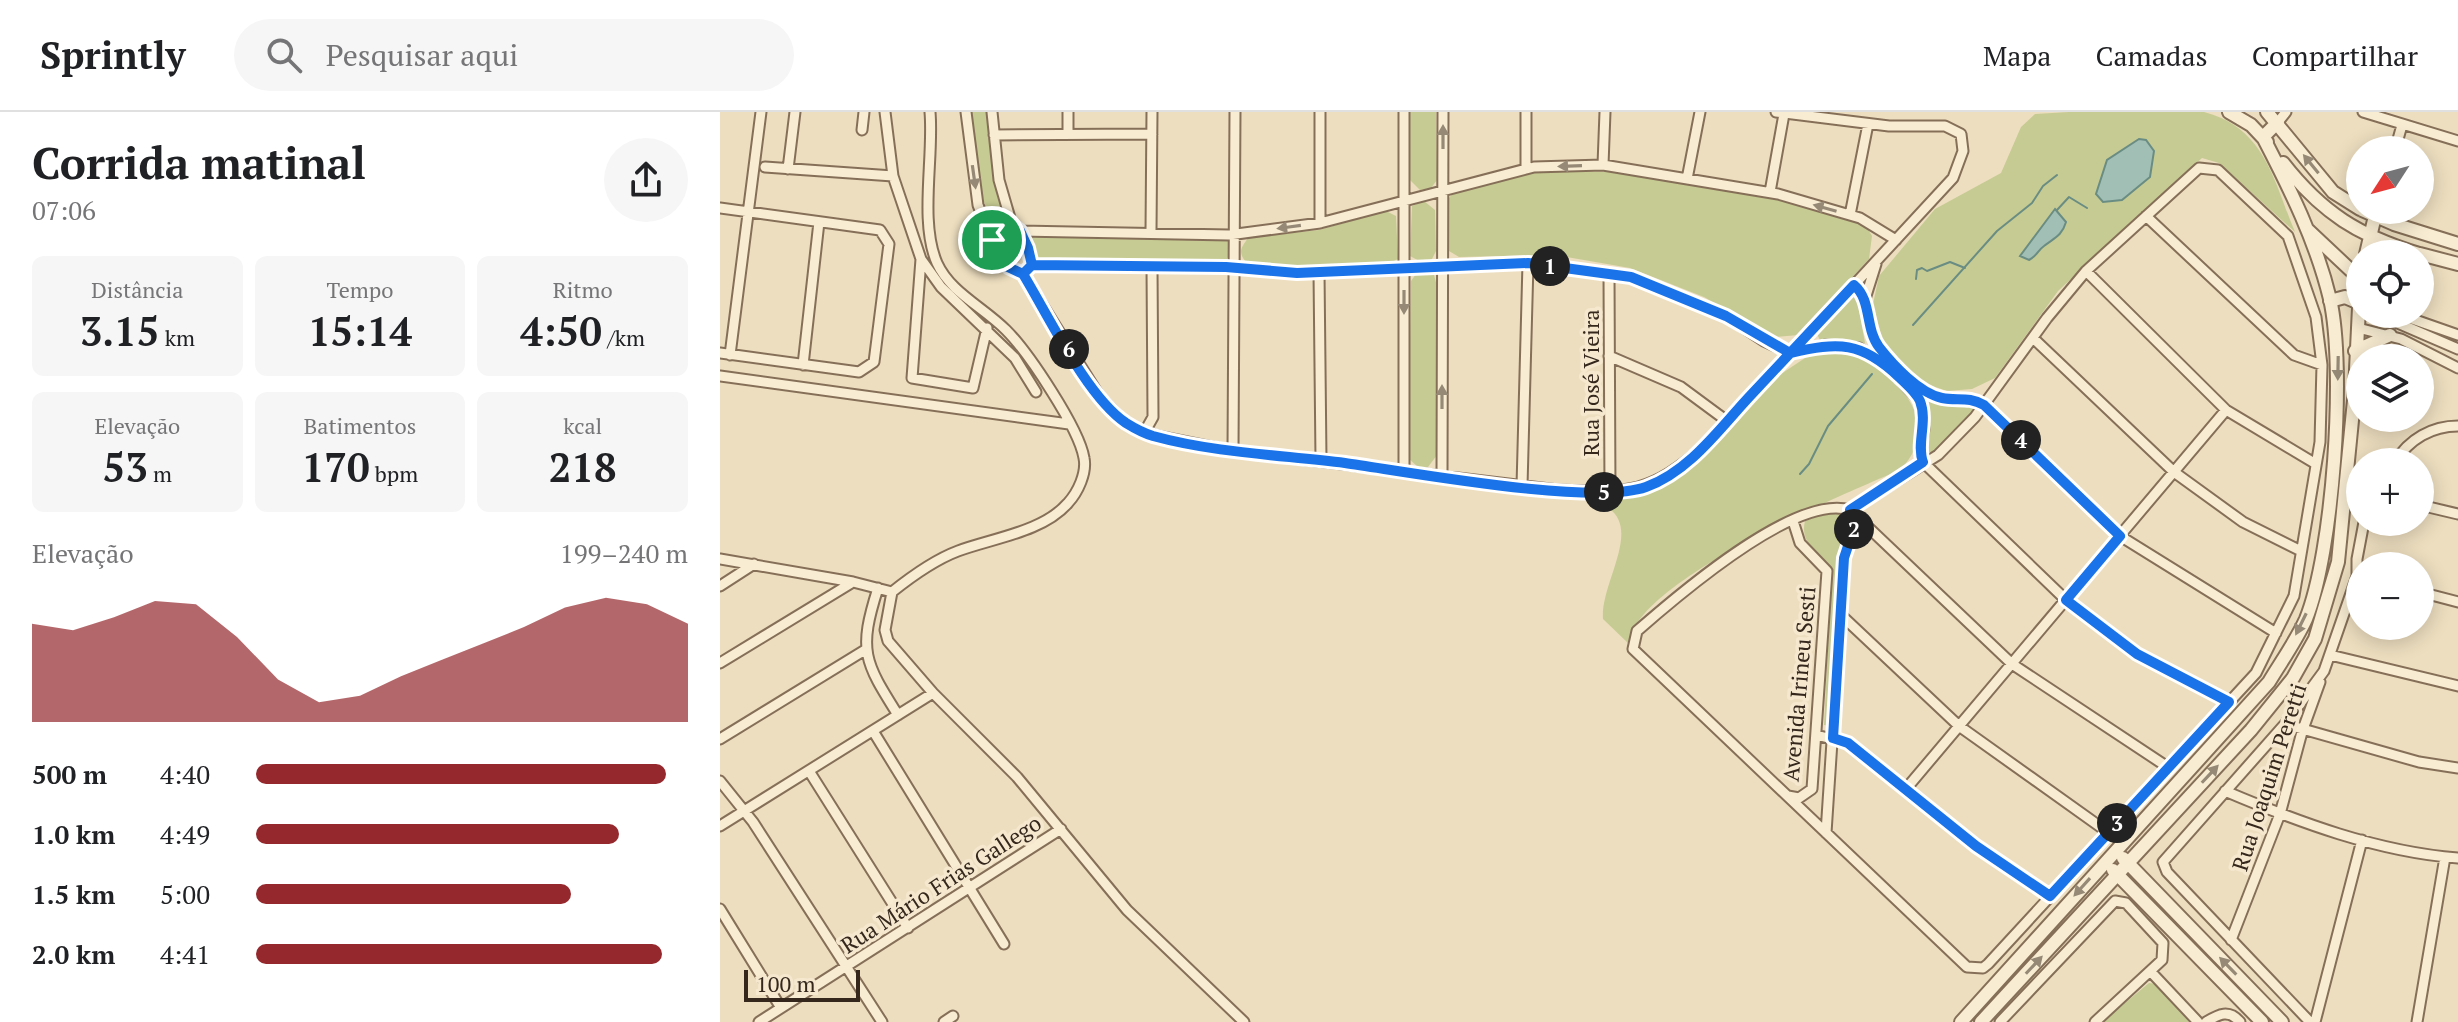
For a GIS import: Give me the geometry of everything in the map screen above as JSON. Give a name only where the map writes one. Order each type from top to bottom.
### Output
[{"type":"street","points":[[720,208],[748,212],[819,222],[885,233],[889,244],[874,362],[865,371],[725,354],[748,212],[761,112]]},
{"type":"street","points":[[788,169],[795,112]]},
{"type":"street","points":[[862,130],[864,112]]},
{"type":"street","points":[[885,112],[893,176],[921,259],[941,287],[1015,358],[1036,392]]},
{"type":"street","points":[[930,112],[930,230],[936,261],[948,282],[1009,333],[1069,424],[1085,459],[1081,483],[1067,504],[1044,521],[959,551],[921,570],[892,592],[885,630],[888,641],[933,693],[1017,777],[1127,910],[1244,1022]]},
{"type":"street","points":[[966,112],[978,205],[992,240],[1008,267],[1023,274],[1100,397],[1125,423],[1144,433],[1233,451],[1522,486],[1610,492],[1645,488],[1662,480],[1706,445],[1953,178],[1963,151],[1961,134],[1945,126],[1868,124],[1780,113],[1770,192]]},
{"type":"street","points":[[992,112],[999,180],[1032,265]]},
{"type":"street","points":[[1068,112],[1068,133]]},
{"type":"street","points":[[1151,231],[1152,112]]},
{"type":"street","points":[[1233,451],[1235,112]]},
{"type":"street","points":[[1320,112],[1320,223]]},
{"type":"street","points":[[1404,112],[1404,471]]},
{"type":"street","points":[[1442,475],[1443,112]]},
{"type":"street","points":[[1526,112],[1526,169]]},
{"type":"street","points":[[1603,165],[1605,112]]},
{"type":"street","points":[[1687,179],[1700,112]]},
{"type":"street","points":[[2229,112],[2251,125],[2263,137],[2321,206],[2379,240]]},
{"type":"street","points":[[2267,112],[2282,117],[2333,192],[2346,199]]},
{"type":"street","points":[[2363,112],[2458,141]]},
{"type":"street","points":[[2263,137],[2282,117]]},
{"type":"street","points":[[1850,215],[1868,124]]},
{"type":"street","points":[[2399,136],[2402,125]]},
{"type":"street","points":[[994,135],[1152,134]]},
{"type":"street","points":[[1961,1022],[2269,682],[2306,618],[2324,538],[2331,475],[2337,381],[2333,320],[2307,225],[2263,137]]},
{"type":"street","points":[[992,240],[994,232],[1016,228],[1234,234],[1320,223],[1526,169],[1603,165],[1770,192],[1850,215],[1896,240]]},
{"type":"street","points":[[765,167],[893,176]]},
{"type":"street","points":[[1850,510],[1938,455],[1984,405],[2086,271],[2199,168],[2218,170],[2288,236],[2316,317],[2322,365],[2316,464],[2294,596],[2256,673],[2229,702],[2169,768],[2109,833],[1983,968],[1967,967],[1633,649],[1633,640],[1637,631],[1721,560],[1793,521],[1837,505],[1850,510],[2012,664],[2169,768]]},
{"type":"street","points":[[2307,225],[2333,192]]},
{"type":"street","points":[[2146,216],[2294,355],[2322,365]]},
{"type":"street","points":[[803,365],[819,222]]},
{"type":"street","points":[[2369,224],[2369,240]]},
{"type":"street","points":[[2403,224],[2458,244]]},
{"type":"street","points":[[2307,225],[2346,265]]},
{"type":"street","points":[[2434,258],[2458,264]]},
{"type":"street","points":[[921,259],[912,378],[973,388],[987,328]]},
{"type":"street","points":[[1864,303],[1877,260]]},
{"type":"street","points":[[1023,274],[1032,265],[1234,267],[1319,272],[1528,263],[1631,277],[1726,316],[1790,353],[1825,345],[1850,345],[1890,369],[1920,401],[1924,429],[1920,454],[1923,462],[2066,600],[2137,654],[2229,702]]},
{"type":"street","points":[[1522,486],[1528,263]]},
{"type":"street","points":[[1144,433],[1153,417],[1152,266]]},
{"type":"street","points":[[2086,271],[2226,410],[2316,464]]},
{"type":"street","points":[[1319,272],[1321,460]]},
{"type":"street","name":"Rua José Vieira","points":[[1609,274],[1610,492]]},
{"type":"street","points":[[1854,285],[1863,295],[1873,338],[1917,385],[1944,398],[1966,398],[1984,405],[2120,536],[2276,633]]},
{"type":"street","points":[[2330,301],[2346,297]]},
{"type":"street","points":[[2333,320],[2346,324]]},
{"type":"street","points":[[2434,324],[2454,333],[2458,346]]},
{"type":"street","points":[[2356,344],[2358,328]]},
{"type":"street","points":[[2365,344],[2388,328]]},
{"type":"street","points":[[2400,328],[2458,368]]},
{"type":"street","points":[[2406,328],[2458,346]]},
{"type":"street","points":[[2033,338],[2174,472],[2243,522],[2301,551]]},
{"type":"street","points":[[1609,356],[1681,387],[1727,421]]},
{"type":"street","points":[[720,376],[1069,424]]},
{"type":"street","points":[[1905,790],[2226,410]]},
{"type":"street","points":[[2408,448],[2420,436],[2438,426],[2458,426]]},
{"type":"street","points":[[1981,1022],[2251,730],[2293,678],[2315,639],[2338,562],[2348,432]]},
{"type":"street","points":[[2434,508],[2458,514]]},
{"type":"street","name":"Avenida Irineu Sesti","points":[[1826,833],[1844,558],[1854,528],[1850,510]]},
{"type":"street","name":"Avenida Irineu Sesti","points":[[1788,796],[1799,798],[1812,789],[1827,571],[1800,543],[1793,521]]},
{"type":"street","points":[[720,559],[853,582],[892,592]]},
{"type":"street","points":[[720,586],[754,564]]},
{"type":"street","points":[[720,663],[853,582]]},
{"type":"street","points":[[878,588],[865,650],[869,669],[898,715]]},
{"type":"street","points":[[2434,596],[2458,602]]},
{"type":"street","name":"Rua Joaquim Peretti","points":[[2231,940],[2280,814],[2302,732],[2346,612]]},
{"type":"street","points":[[1841,615],[1959,726],[2109,833]]},
{"type":"street","points":[[720,739],[865,650]]},
{"type":"street","points":[[2330,655],[2458,686]]},
{"type":"street","points":[[2324,671],[2285,724],[2163,862],[2167,872],[2312,1022],[2362,840]]},
{"type":"street","points":[[720,826],[933,693]]},
{"type":"street","points":[[2285,724],[2302,732],[2419,762],[2458,768]]},
{"type":"street","points":[[873,731],[1004,944]]},
{"type":"street","points":[[1816,735],[1848,743],[1976,846],[2050,896]]},
{"type":"street","points":[[809,771],[908,928]]},
{"type":"street","points":[[720,781],[745,811],[882,1022]]},
{"type":"street","points":[[2225,791],[2280,814],[2362,840],[2458,858]]},
{"type":"street","name":"Rua Mário Frias Gallego","points":[[759,1022],[1061,829]]},
{"type":"street","points":[[2116,851],[2282,1022]]},
{"type":"street","points":[[2416,1022],[2445,857]]},
{"type":"street","points":[[2105,862],[2262,1022]]},
{"type":"street","points":[[2000,1022],[2115,901],[2126,903],[2163,943],[2164,953],[2151,972],[2095,1022]]},
{"type":"street","points":[[720,909],[781,1008]]},
{"type":"street","points":[[2181,940],[2192,929]]},
{"type":"street","points":[[2151,972],[2198,1022]]},
{"type":"street","points":[[2235,996],[2247,986]]},
{"type":"street","points":[[2206,1022],[2224,1013],[2234,1015],[2240,1022]]},
{"type":"green space","points":[[971,112],[987,112],[993,179],[1004,221],[991,227],[978,179]]},
{"type":"green space","points":[[1408,112],[1436,112],[1437,180],[1431,188],[1420,190],[1408,178]]},
{"type":"green space","points":[[2204,112],[2225,120],[2241,130],[2264,158],[2295,232],[2219,163],[2202,158],[2058,291],[1995,378],[1972,389],[1947,391],[1921,382],[1884,345],[1873,304],[1879,276],[1935,209],[2001,173],[2021,127],[2035,114]]},
{"type":"green space","points":[[1538,171],[1616,172],[1777,198],[1866,226],[1872,236],[1869,259],[1799,335],[1775,337],[1704,297],[1630,268],[1555,255],[1459,257],[1449,251],[1445,203],[1453,193]]},
{"type":"green space","points":[[1424,201],[1435,210],[1436,251],[1432,259],[1423,263],[1410,256],[1412,206]]},
{"type":"green space","points":[[1386,211],[1396,216],[1398,259],[1390,263],[1296,268],[1247,263],[1241,254],[1248,238],[1319,230]]},
{"type":"green space","points":[[1031,234],[1218,238],[1230,240],[1232,252],[1226,260],[1044,262],[1036,256]]},
{"type":"green space","points":[[1425,272],[1434,275],[1437,286],[1437,455],[1428,467],[1418,467],[1408,458],[1411,281],[1416,274]]},
{"type":"green space","points":[[1856,294],[1865,343],[1820,340],[1817,334]]},
{"type":"green space","points":[[1821,353],[1863,356],[1896,384],[1913,407],[1917,419],[1916,444],[1910,457],[1900,470],[1791,519],[1702,568],[1666,594],[1640,619],[1629,644],[1603,619],[1621,538],[1620,523],[1613,512],[1598,503],[1663,485],[1720,441],[1781,374],[1808,356]]},
{"type":"green space","points":[[1928,400],[1948,404],[1970,403],[1975,409],[1934,454],[1925,450],[1929,434],[1925,403]]},
{"type":"green space","points":[[1833,511],[1844,517],[1849,530],[1841,548],[1837,570],[1831,726],[1824,725],[1832,571],[1808,543],[1804,529],[1805,521]]},
{"type":"green space","points":[[2149,983],[2156,984],[2189,1022],[2102,1022]]},
{"type":"water","points":[[2139,139],[2146,140],[2154,151],[2150,177],[2122,200],[2103,202],[2096,194],[2107,160]]},
{"type":"water","points":[[2055,209],[2066,222],[2062,231],[2029,260],[2020,256]]},
{"type":"waterway","points":[[1913,325],[1997,231],[2032,203],[2043,186],[2057,175]]},
{"type":"waterway","points":[[2057,210],[2069,197],[2087,208]]},
{"type":"waterway","points":[[1916,279],[1917,270],[1922,268],[1927,271],[1950,262],[1965,268]]},
{"type":"waterway","points":[[1800,474],[1809,464],[1828,426],[1872,374]]},
{"type":"route","points":[[992,240],[994,232],[1012,225],[1020,231],[1032,265],[1023,274],[1047,314],[1112,411],[1125,423],[1144,433],[1233,451],[1558,490],[1610,492],[1645,488],[1681,467],[1706,445],[1727,421],[1790,353],[1854,285],[1863,295],[1873,338],[1880,349],[1917,385],[1944,398],[1975,399],[1984,405],[2120,536],[2066,600],[2137,654],[2229,702],[2050,896],[1976,846],[1848,743],[1833,738],[1844,558],[1854,528],[1850,510],[1923,462],[1920,454],[1924,429],[1920,401],[1890,369],[1859,348],[1825,345],[1790,353],[1764,341],[1726,316],[1631,277],[1528,263],[1297,273],[1226,267],[1032,265],[1023,274],[1008,267],[992,240]]}]
